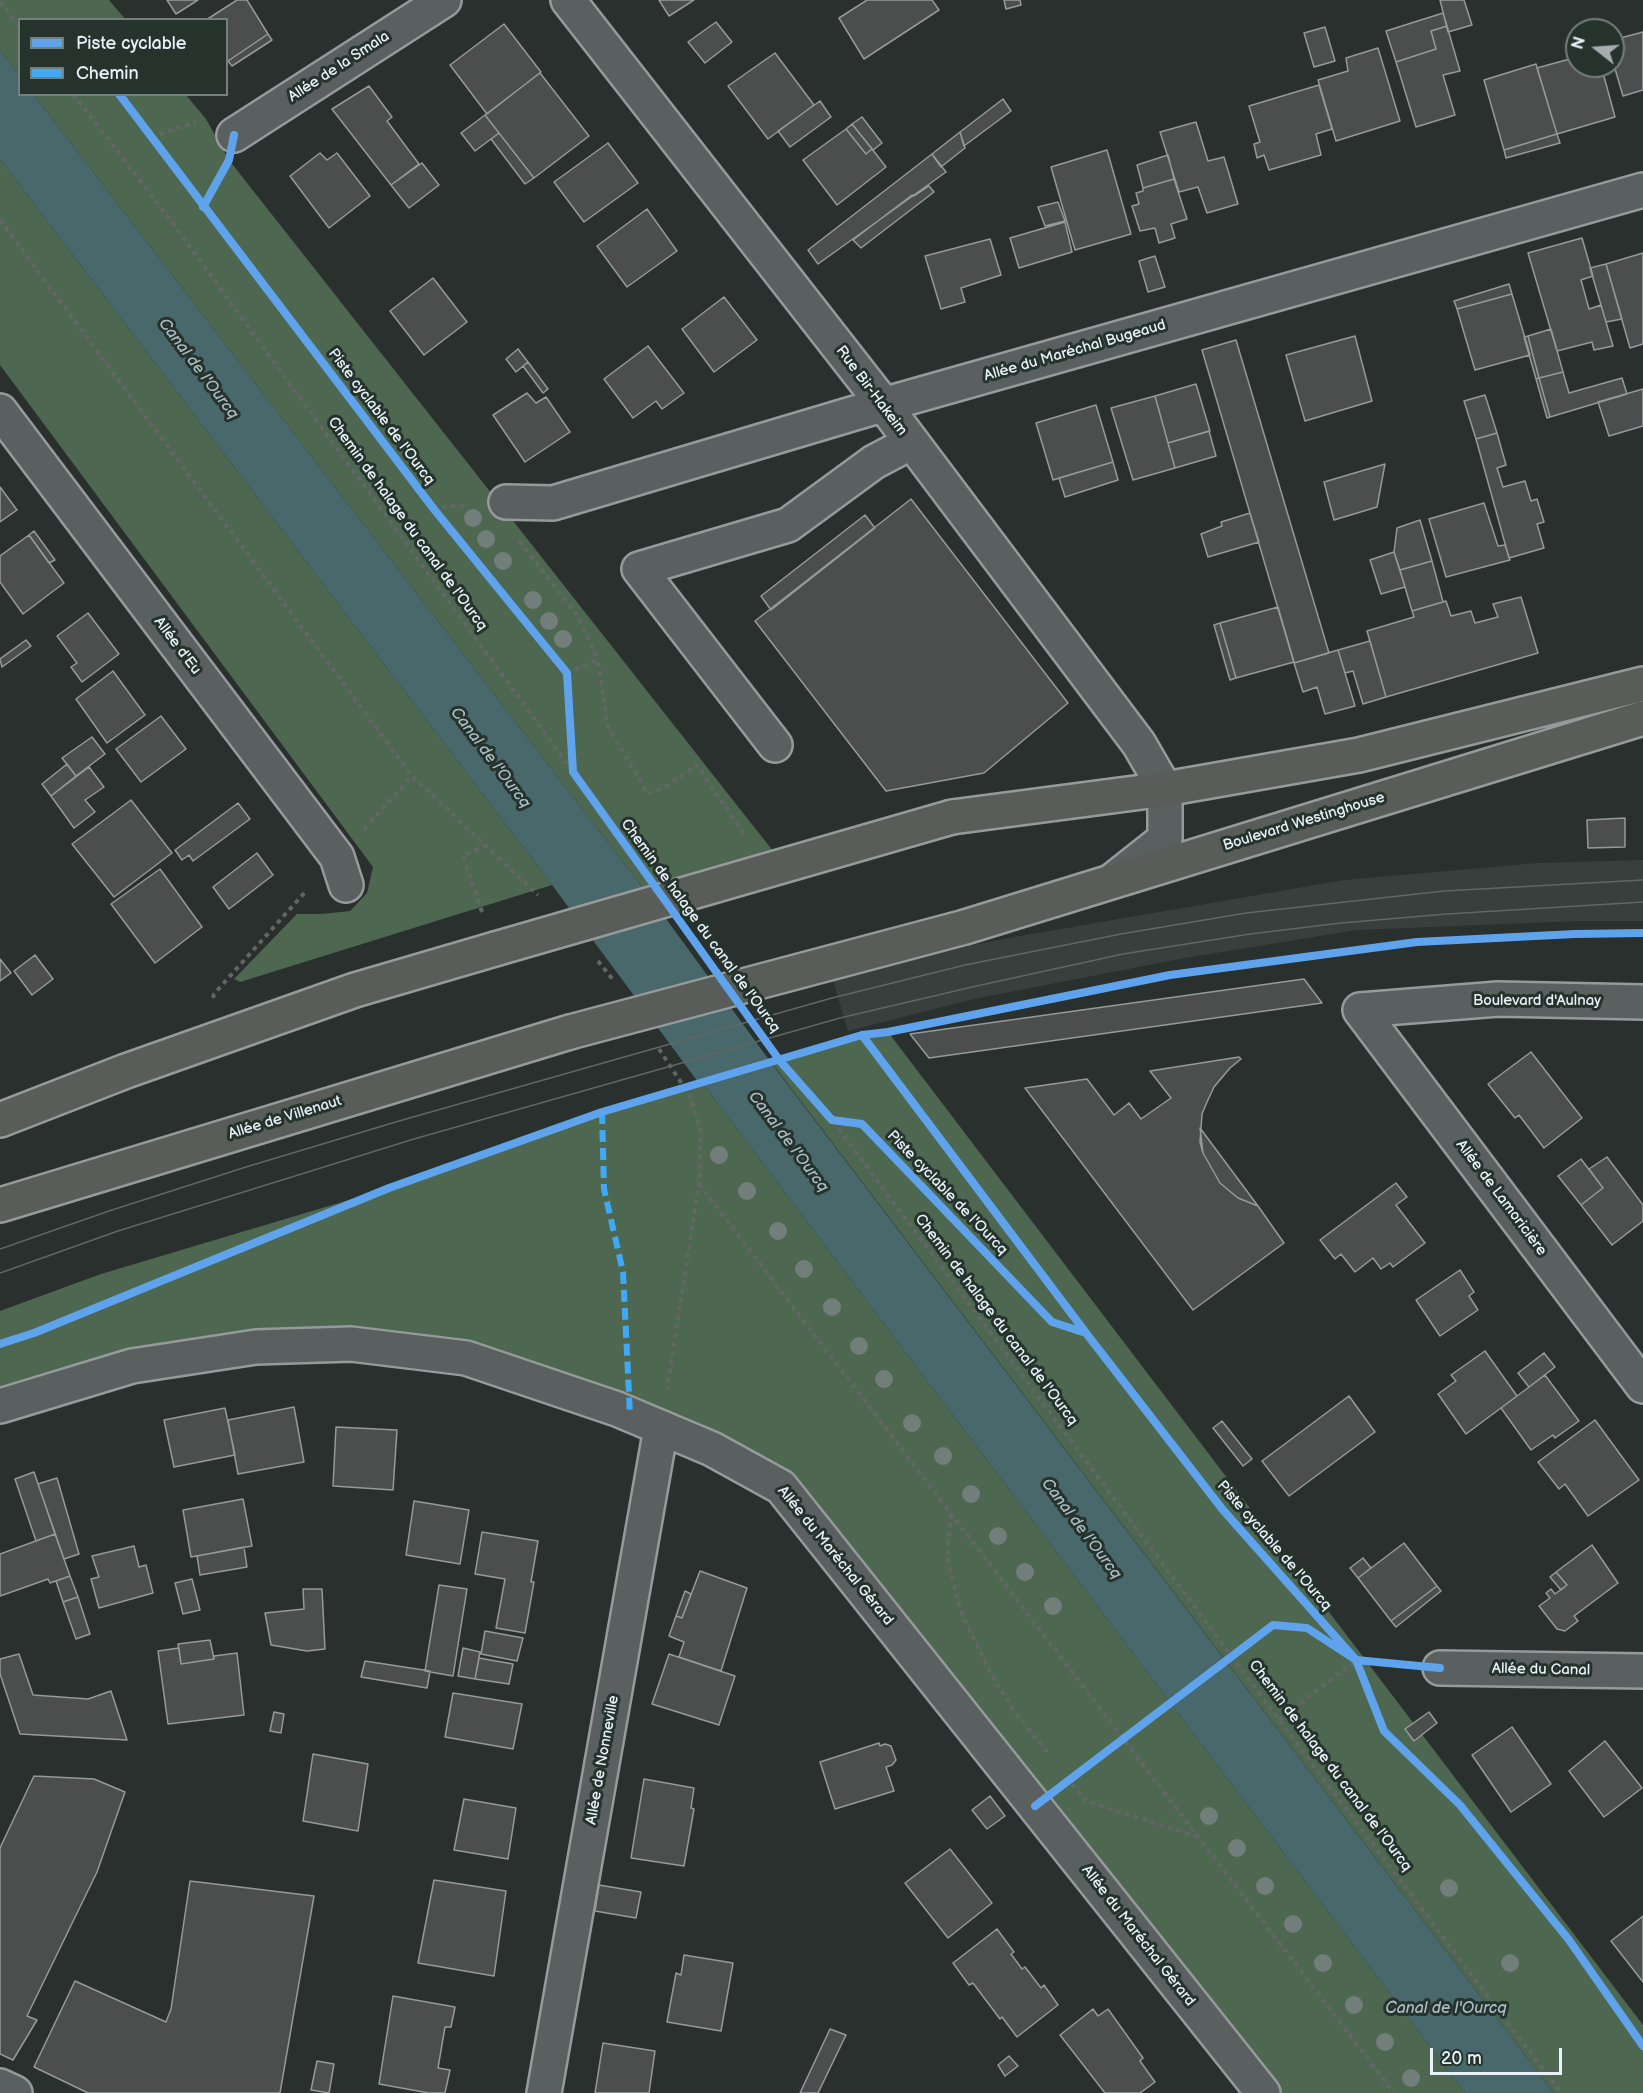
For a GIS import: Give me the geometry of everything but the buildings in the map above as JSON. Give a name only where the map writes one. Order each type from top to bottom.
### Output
[{"type":"main road","points":[[0,1120],[126,1071],[355,990],[952,816],[1165,789],[1359,755],[1643,684]]},
{"type":"main road","name":"Boulevard Westinghouse","points":[[965,927],[1643,718]]},
{"type":"main road","name":"Allée de Villenaut","points":[[0,1205],[570,1032],[965,927]]},
{"type":"street","name":"Allée de la Smala","points":[[234,135],[444,0]]},
{"type":"street","name":"Rue Bir-Hakeim","points":[[568,0],[884,405],[910,443],[1139,744],[1165,789]]},
{"type":"street","name":"Allée du Maréchal Bugeaud","points":[[506,502],[553,502],[884,405],[1643,190]]},
{"type":"street","name":"Allée d'Eu","points":[[0,411],[341,871]]},
{"type":"street","points":[[775,745],[639,569],[788,525],[874,462],[910,443]]},
{"type":"street","points":[[1111,882],[1165,839],[1165,789]]},
{"type":"street","name":"Boulevard d'Aulnay","points":[[1360,1010],[1498,999],[1643,1002]]},
{"type":"street","name":"Allée de Lamoricière","points":[[1360,1010],[1643,1386]]},
{"type":"street","name":"Allée du Maréchal Gérard","points":[[0,1406],[132,1366],[256,1347],[351,1344],[466,1358],[616,1409],[712,1449],[781,1487],[1263,2093]]},
{"type":"street","name":"Allée de Nonneville","points":[[544,2093],[661,1428]]},
{"type":"street","name":"Allée du Canal","points":[[1440,1668],[1643,1671]]},
{"type":"street","points":[[0,2086],[15,2093]]},
{"type":"path","points":[[0,2],[18,24]]},
{"type":"path","points":[[144,129],[157,146]]},
{"type":"path","points":[[0,219],[412,776],[354,840],[341,871],[214,994],[210,1041]]},
{"type":"path","points":[[519,541],[578,616],[598,660],[608,727],[648,794],[665,787],[698,765],[768,870]]},
{"type":"path","points":[[567,673],[598,660]]},
{"type":"path","points":[[559,664],[567,673],[567,684]]},
{"type":"path","points":[[572,755],[573,772]]},
{"type":"path","points":[[485,846],[463,856],[495,949]]},
{"type":"path","points":[[774,1060],[785,1057]]},
{"type":"path","points":[[674,1090],[696,1083]]},
{"type":"path","points":[[661,1428],[699,1184],[1394,2093]]},
{"type":"path","points":[[951,1514],[947,1557],[962,1612],[991,1674],[1014,1711],[1048,1754]]},
{"type":"path","points":[[1349,1652],[1356,1660],[1360,1670]]},
{"type":"path","points":[[1279,1720],[1356,1660]]},
{"type":"path","points":[[1068,1780],[1086,1801],[1198,1838]]},
{"type":"shaded area","points":[[1643,860],[1643,921],[1579,921],[1357,930],[1185,958],[974,999],[848,1031],[831,974],[1003,939],[1344,880],[1538,863]]},
{"type":"green space","points":[[0,0],[109,0],[124,18],[18,18],[18,74],[0,50]]},
{"type":"green space","points":[[35,96],[187,96],[206,119],[229,160],[784,865],[653,901]]},
{"type":"green space","points":[[0,159],[552,885],[240,982],[234,979],[297,914],[350,911],[367,893],[373,867],[0,365]]},
{"type":"green space","points":[[888,1032],[1643,2025],[1643,2093],[1554,2093],[768,1058],[780,1061],[862,1035]]},
{"type":"green space","points":[[698,1082],[706,1088],[1465,2093],[1263,2093],[781,1487],[661,1428],[351,1344],[0,1406],[0,1311],[101,1274],[389,1188],[602,1112]]},
{"type":"water","name":"Canal de l'Ourcq","points":[[0,50],[18,74],[18,96],[35,96],[653,901],[775,1068],[1554,2093],[1465,2093],[706,1088],[698,1082],[552,885],[0,159]]},
{"type":"tram line","points":[[0,1249],[246,1167],[399,1121],[832,998],[965,965],[1121,934],[1246,913],[1444,891],[1643,880]]},
{"type":"tram line","points":[[0,1273],[118,1231],[414,1139],[840,1018],[972,987],[1123,954],[1250,934],[1447,914],[1643,902]]},
{"type":"marked path","points":[[602,1112],[604,1189],[623,1272],[630,1415]]},
{"type":"cycle path","name":"Piste cyclable de l'Ourcq","points":[[121,96],[433,508],[567,673],[573,772],[780,1061],[832,1120],[862,1124],[1052,1322],[1086,1333],[1223,1510],[1356,1660],[1384,1731],[1460,1805],[1569,1940],[1643,2046]]},
{"type":"cycle path","points":[[203,207],[229,160],[234,135]]},
{"type":"cycle path","points":[[0,1344],[34,1333],[389,1188],[602,1112],[862,1035],[888,1032],[1170,975],[1417,942],[1643,933]]},
{"type":"cycle path","name":"Piste cyclable de l'Ourcq","points":[[862,1035],[1086,1333]]},
{"type":"cycle path","points":[[1035,1806],[1273,1625],[1307,1628],[1356,1660],[1440,1668]]}]
